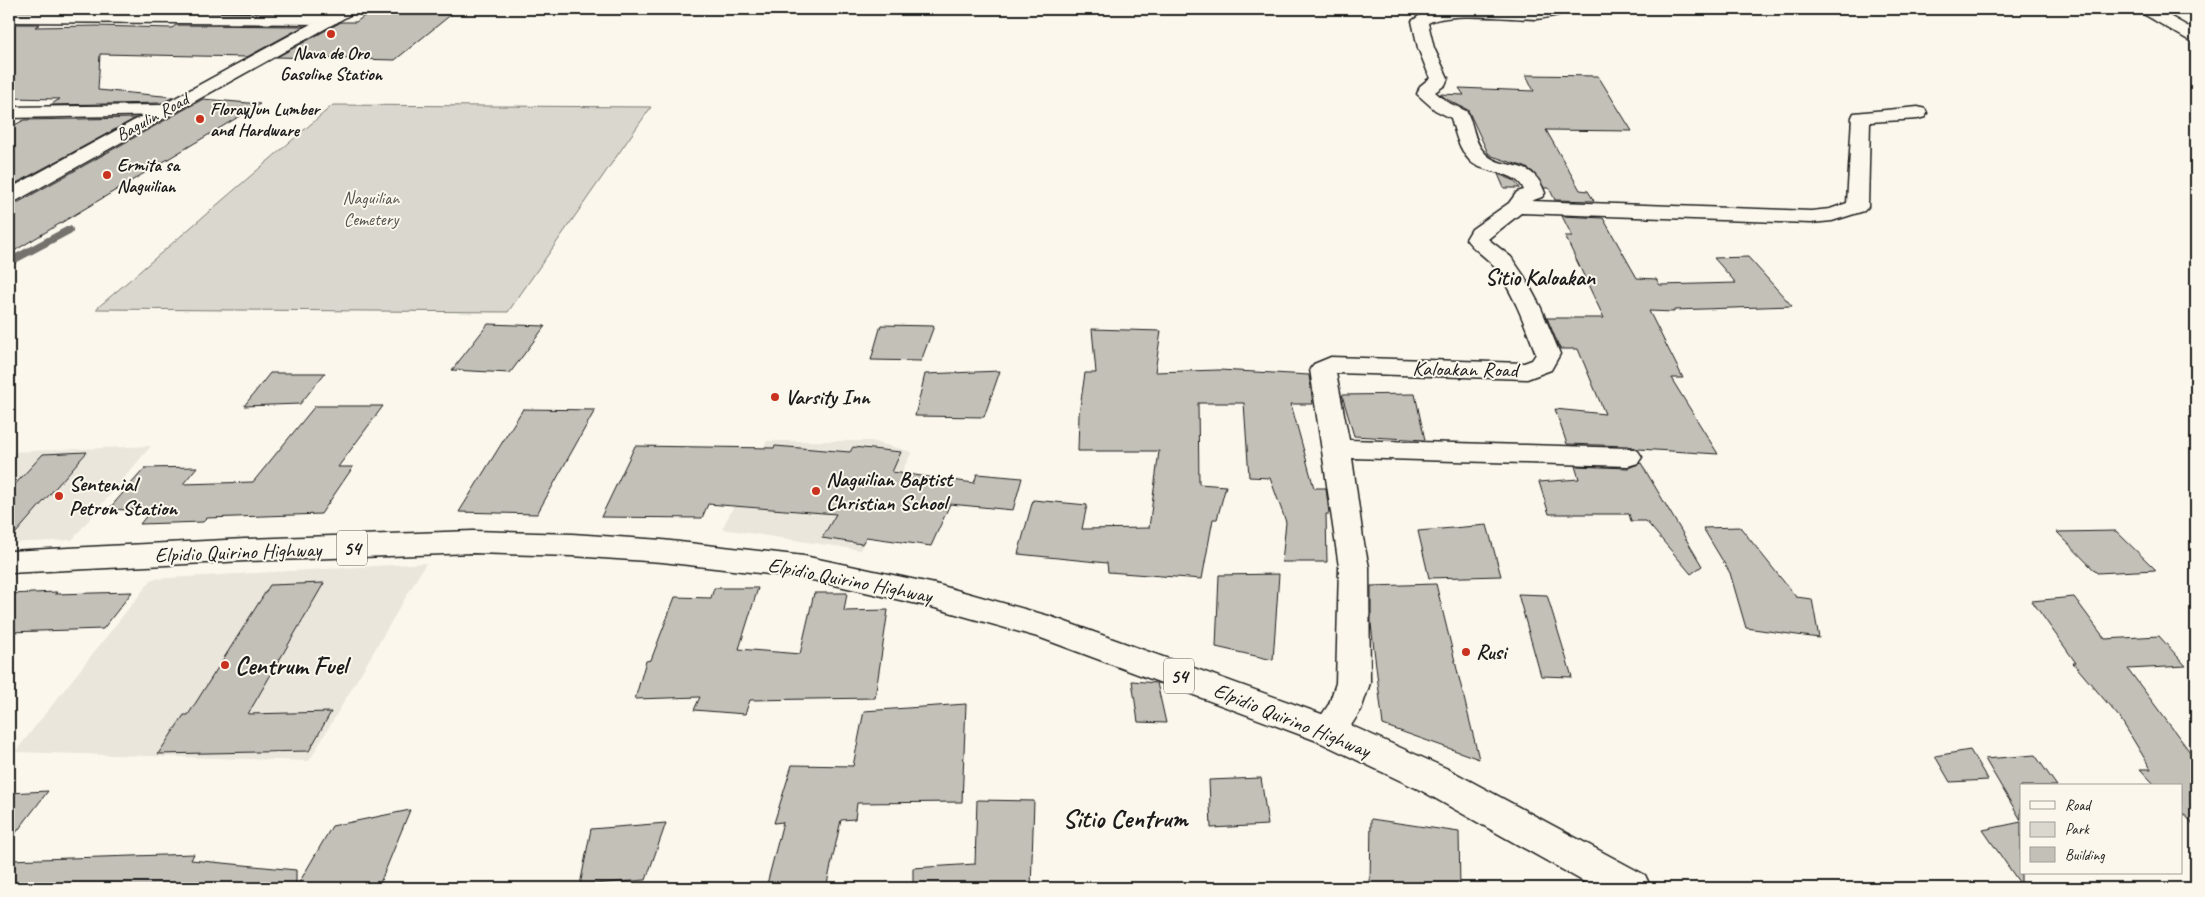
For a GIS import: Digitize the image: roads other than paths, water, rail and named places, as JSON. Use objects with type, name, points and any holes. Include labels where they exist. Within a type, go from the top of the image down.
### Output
[{"type":"main road","name":"Bagulin Road","points":[[9,197],[349,9]]},
{"type":"main road","name":"Kaloakan Road","points":[[1329,731],[1344,710],[1353,683],[1354,567],[1348,538],[1337,448],[1323,379],[1323,370],[1326,366],[1506,372],[1527,371],[1542,365],[1548,354],[1540,332],[1505,264],[1482,247],[1477,240],[1480,234],[1516,207],[1524,196],[1535,192],[1528,179],[1522,173],[1481,160],[1475,154],[1459,115],[1440,106],[1426,94],[1426,90],[1439,81],[1439,78],[1426,48],[1420,21],[1423,17],[1442,13],[1541,14],[1565,9]]},
{"type":"main road","points":[[2146,9],[2196,38]]},
{"type":"main road","points":[[9,17],[332,19]]},
{"type":"main road","points":[[9,112],[162,111]]},
{"type":"main road","points":[[1516,207],[1777,217],[1832,215],[1857,207],[1861,117],[1918,113]]},
{"type":"main road","points":[[1337,448],[1628,457]]},
{"type":"main road","name":"Elpidio Quirino Highway","points":[[9,562],[245,550],[311,550],[474,542],[572,545],[662,552],[804,568],[936,596],[1049,628],[1329,731],[1435,780],[1631,888]]},
{"type":"waterway","points":[[9,262],[69,230]]},
{"type":"place","name":"Nava de Oro Gasoline Station","points":[[331,34]]},
{"type":"place","name":"FlorayJun Lumber and Hardware","points":[[200,119]]},
{"type":"place","name":"Ermita sa Naguilian","points":[[107,175]]},
{"type":"place","name":"Varsity Inn","points":[[775,397]]},
{"type":"place","name":"Naguilian Baptist Christian School","points":[[816,491]]},
{"type":"place","name":"Sentenial Petron Station","points":[[59,496]]},
{"type":"place","name":"Rusi","points":[[1466,652]]},
{"type":"place","name":"Centrum Fuel","points":[[225,665]]},
{"type":"district","name":"Sitio Kaloakan","points":[[1540,277]]},
{"type":"district","name":"Sitio Centrum","points":[[1125,818]]},
{"type":"park label","name":"Naguilian Cemetery","points":[[371,208]]}]
